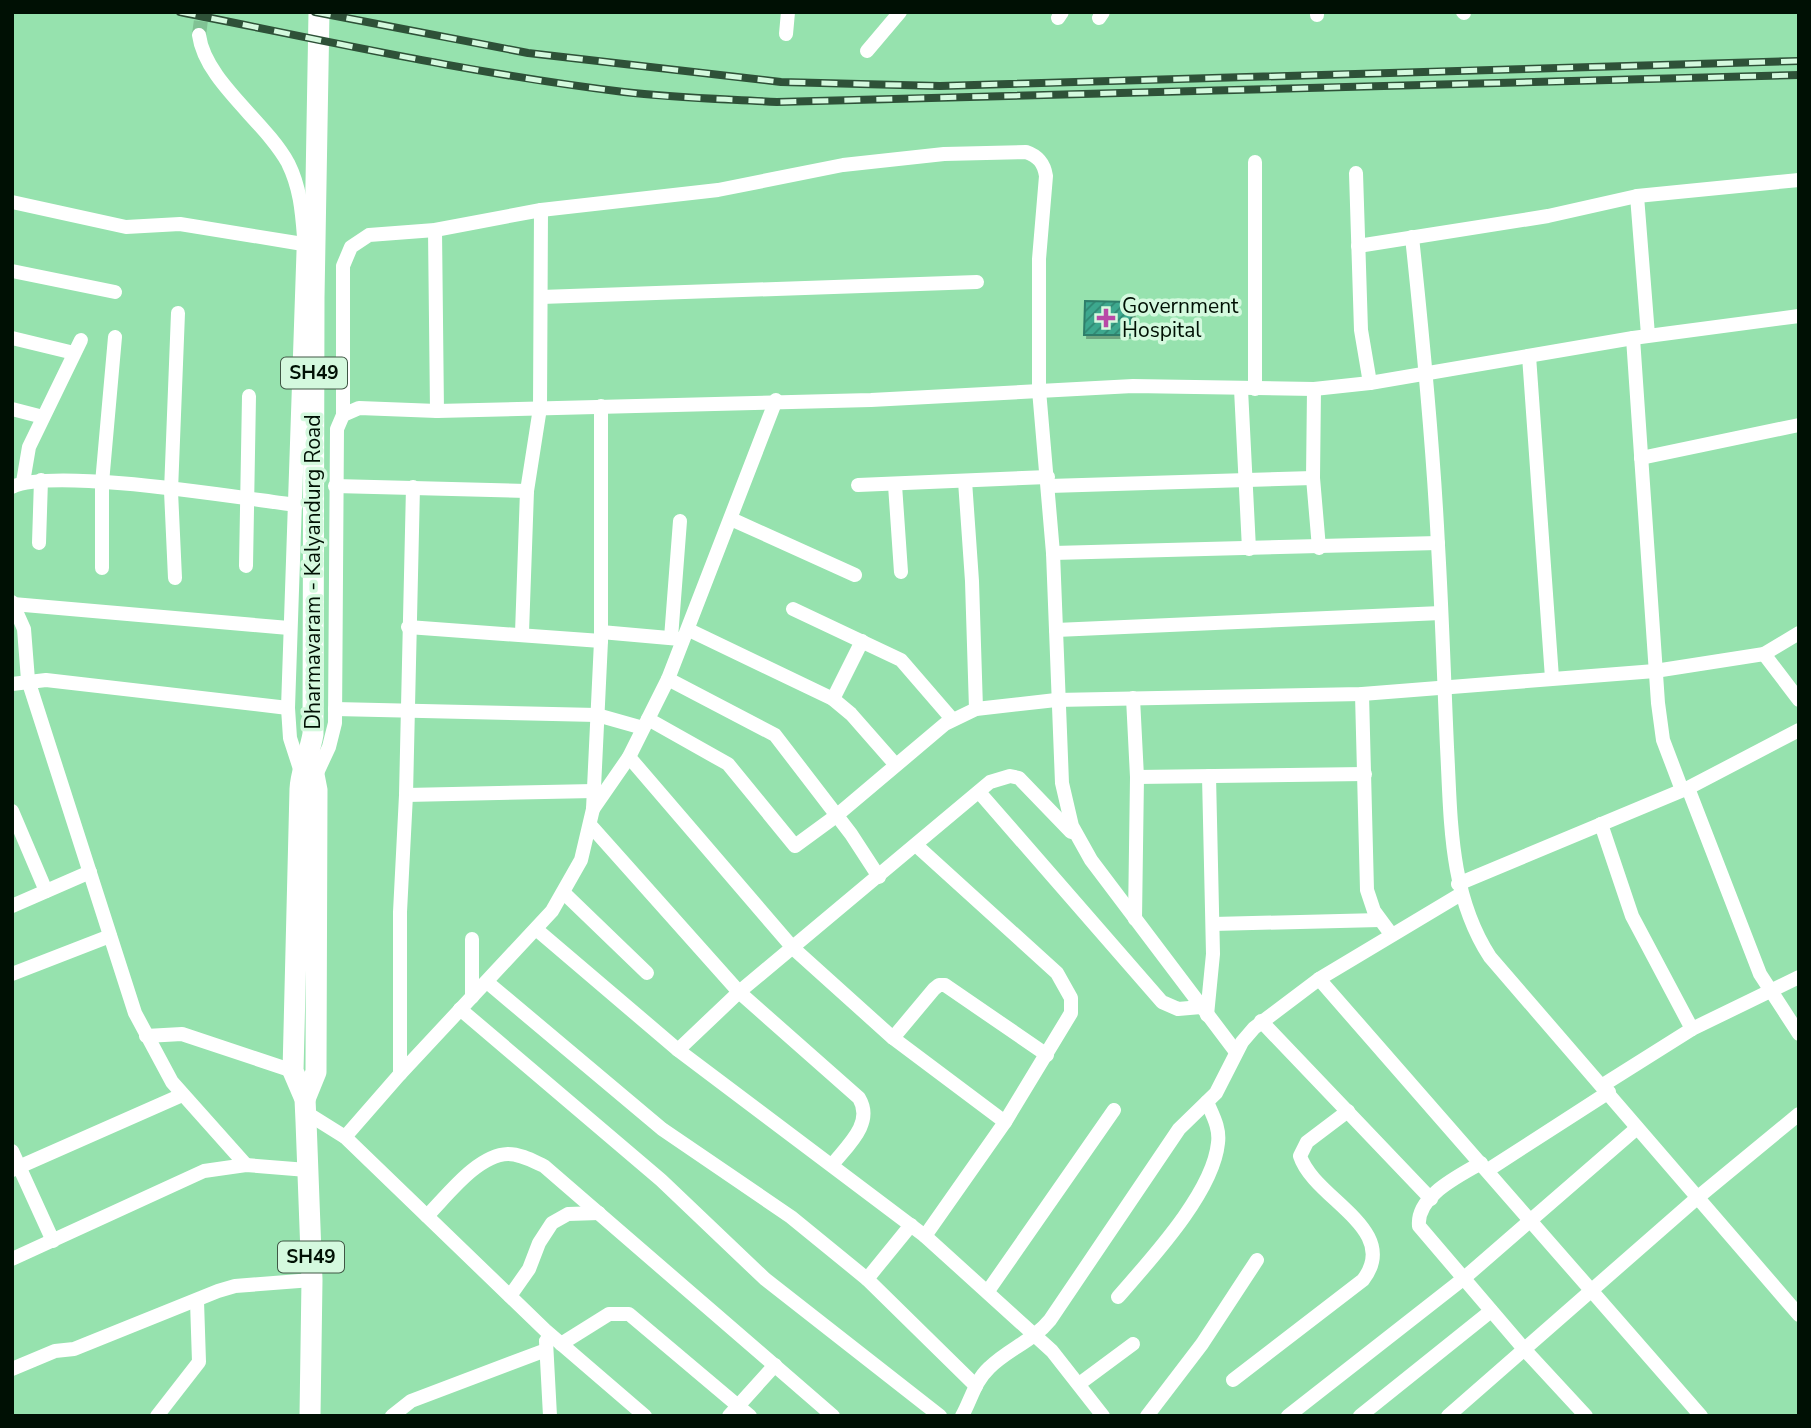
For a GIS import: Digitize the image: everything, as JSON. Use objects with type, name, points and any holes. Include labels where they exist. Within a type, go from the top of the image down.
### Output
[{"type":"main road","name":"Dharmavaram - Kalyandurg Road","points":[[305,1105],[316,1072],[310,759],[319,12]]},
{"type":"main road","name":"Dharmavaram - Kalyandurg Road","points":[[310,759],[293,1071],[305,1105],[312,1280],[310,1416]]},
{"type":"street","points":[[786,34],[788,12]]},
{"type":"street","points":[[867,51],[900,12]]},
{"type":"street","points":[[199,35],[207,59],[266,131],[289,165],[300,193],[303,244],[288,708],[290,738],[310,759],[331,740],[335,709],[335,486],[337,429],[344,415],[346,254],[360,239],[369,235],[435,230],[541,210],[718,190],[843,165],[944,154],[1026,152],[1034,155],[1045,167],[1046,176],[1039,259],[1039,390],[1049,481],[1053,553],[1056,700],[1065,802],[1080,842]]},
{"type":"street","points":[[1249,549],[1244,479],[1255,162]]},
{"type":"street","points":[[1356,173],[1361,330],[1370,383]]},
{"type":"street","points":[[1358,246],[1548,216],[1637,196],[1799,180]]},
{"type":"street","points":[[1637,196],[1641,458],[1663,740],[1769,990],[1799,1034]]},
{"type":"street","points":[[12,202],[126,227],[180,223],[303,244]]},
{"type":"street","points":[[522,633],[527,491],[540,408],[541,210]]},
{"type":"street","points":[[435,230],[437,411]]},
{"type":"street","points":[[1412,237],[1427,373],[1451,820],[1460,889],[1472,927],[1490,957],[1799,1315]]},
{"type":"street","points":[[12,271],[115,292]]},
{"type":"street","points":[[541,297],[977,282]]},
{"type":"street","points":[[175,578],[172,491],[178,313]]},
{"type":"street","points":[[344,415],[359,408],[437,411],[776,400],[871,400],[1132,386],[1314,389],[1370,383],[1640,337],[1799,316]]},
{"type":"street","points":[[102,568],[102,483],[115,337]]},
{"type":"street","points":[[12,338],[77,346],[29,447],[17,484],[41,480],[102,483],[296,505]]},
{"type":"street","points":[[1529,356],[1552,678]]},
{"type":"street","points":[[1314,389],[1313,478],[1319,548]]},
{"type":"street","points":[[246,566],[249,396]]},
{"type":"street","points":[[593,809],[629,757],[668,679],[682,636],[731,519],[776,400]]},
{"type":"street","points":[[345,1137],[536,929],[564,893],[581,860],[593,809],[601,636],[601,406]]},
{"type":"street","points":[[12,409],[43,417]]},
{"type":"street","points":[[1641,458],[1799,425]]},
{"type":"street","points":[[858,485],[965,481],[1313,478]]},
{"type":"street","points":[[39,543],[41,480]]},
{"type":"street","points":[[965,481],[972,581],[976,709]]},
{"type":"street","points":[[895,485],[901,572]]},
{"type":"street","points":[[335,486],[527,491]]},
{"type":"street","points":[[400,1074],[400,912],[406,796],[413,487]]},
{"type":"street","points":[[731,519],[855,575]]},
{"type":"street","points":[[680,521],[682,636]]},
{"type":"street","points":[[1053,553],[1438,543]]},
{"type":"street","points":[[246,1165],[182,1095],[146,1036],[130,1002],[28,680],[24,629],[13,603],[289,628]]},
{"type":"street","points":[[793,609],[901,660],[952,719]]},
{"type":"street","points":[[1056,629],[1441,612]]},
{"type":"street","points":[[408,627],[601,636],[682,636],[833,699],[851,714],[895,764]]},
{"type":"street","points":[[335,709],[597,715],[646,724],[728,764],[795,846],[836,816],[952,719],[976,709],[1056,700],[1362,694],[1656,671],[1765,654],[1799,633]]},
{"type":"street","points":[[833,699],[862,641]]},
{"type":"street","points":[[1765,654],[1799,700]]},
{"type":"street","points":[[668,679],[775,735],[879,877]]},
{"type":"street","points":[[12,684],[28,680],[288,708]]},
{"type":"street","points":[[1362,694],[1366,878],[1369,901],[1391,934]]},
{"type":"street","points":[[1133,698],[1137,777],[1135,919]]},
{"type":"street","points":[[962,1416],[976,1386],[989,1368],[1036,1335],[1064,1301],[1179,1129],[1207,1102],[1222,1082],[1236,1052],[1261,1021],[1319,979],[1460,889],[1601,824],[1685,789],[1799,730]]},
{"type":"street","points":[[629,757],[793,948],[893,1038],[1005,1122]]},
{"type":"street","points":[[1137,777],[1365,774]]},
{"type":"street","points":[[1204,1011],[1213,982],[1209,776]]},
{"type":"street","points":[[678,1050],[739,992],[979,792],[999,778],[1019,778],[1030,786],[1080,842],[1236,1052]]},
{"type":"street","points":[[406,796],[594,791]]},
{"type":"street","points":[[979,792],[1162,1002],[1178,1009],[1204,1011]]},
{"type":"street","points":[[12,811],[46,891]]},
{"type":"street","points":[[1601,824],[1632,916],[1692,1029]]},
{"type":"street","points":[[591,826],[739,992],[859,1097],[865,1117],[832,1165]]},
{"type":"street","points":[[917,846],[1066,984],[1071,1013],[1005,1122],[925,1236]]},
{"type":"street","points":[[12,906],[90,872]]},
{"type":"street","points":[[564,893],[647,972]]},
{"type":"street","points":[[1213,924],[1380,920]]},
{"type":"street","points":[[536,929],[678,1050],[925,1236],[1036,1335],[1103,1416]]},
{"type":"street","points":[[12,974],[110,936]]},
{"type":"street","points":[[472,939],[472,997]]},
{"type":"street","points":[[1586,1416],[1524,1349],[1419,1226],[1421,1208],[1431,1199],[1606,1089],[1692,1029],[1799,977]]},
{"type":"street","points":[[1319,979],[1701,1416]]},
{"type":"street","points":[[487,982],[662,1129],[791,1217],[867,1279],[976,1386]]},
{"type":"street","points":[[893,1038],[934,989],[945,985],[1047,1055]]},
{"type":"street","points":[[460,1009],[661,1180],[765,1279],[940,1416]]},
{"type":"street","points":[[1261,1021],[1431,1199]]},
{"type":"street","points":[[146,1036],[182,1034],[293,1071]]},
{"type":"street","points":[[16,1169],[182,1095]]},
{"type":"street","points":[[1118,1297],[1169,1237],[1211,1170],[1218,1130],[1207,1102]]},
{"type":"street","points":[[305,1105],[345,1137],[545,1330],[645,1416]]},
{"type":"street","points":[[988,1291],[1114,1110]]},
{"type":"street","points":[[1233,1380],[1363,1280],[1374,1261],[1374,1249],[1366,1231],[1308,1173],[1300,1156],[1307,1142],[1348,1111]]},
{"type":"street","points":[[1448,1416],[1697,1198],[1799,1114]]},
{"type":"street","points":[[1288,1416],[1463,1279],[1532,1222],[1637,1128]]},
{"type":"street","points":[[12,1151],[16,1169],[53,1241]]},
{"type":"street","points":[[427,1216],[471,1172],[488,1160],[507,1154],[524,1157],[544,1166],[833,1416]]},
{"type":"street","points":[[12,1259],[204,1171],[246,1165],[307,1170]]},
{"type":"street","points":[[510,1296],[529,1269],[539,1243],[552,1223],[568,1214],[600,1213]]},
{"type":"street","points":[[867,1279],[911,1225]]},
{"type":"street","points":[[1147,1416],[1202,1344],[1257,1260]]},
{"type":"street","points":[[12,1369],[235,1286],[312,1280]]},
{"type":"street","points":[[157,1416],[199,1362],[197,1301]]},
{"type":"street","points":[[1360,1416],[1491,1311]]},
{"type":"street","points":[[561,1344],[609,1314],[629,1314],[734,1411],[750,1416]]},
{"type":"street","points":[[545,1330],[550,1416]]},
{"type":"street","points":[[1079,1384],[1133,1344]]},
{"type":"street","points":[[392,1416],[411,1401],[546,1350]]},
{"type":"street","points":[[734,1411],[775,1366]]},
{"type":"building","points":[[1085,301],[1132,302],[1131,335],[1084,335]]},
{"type":"tunnel","points":[[199,35],[202,12]]},
{"type":"railway","points":[[180,12],[401,56],[568,85],[662,96],[777,102],[1799,75]]},
{"type":"railway","points":[[315,12],[528,53],[781,82],[940,86],[1799,61]]},
{"type":"place","name":"Government Hospital","points":[[1106,318]]}]
